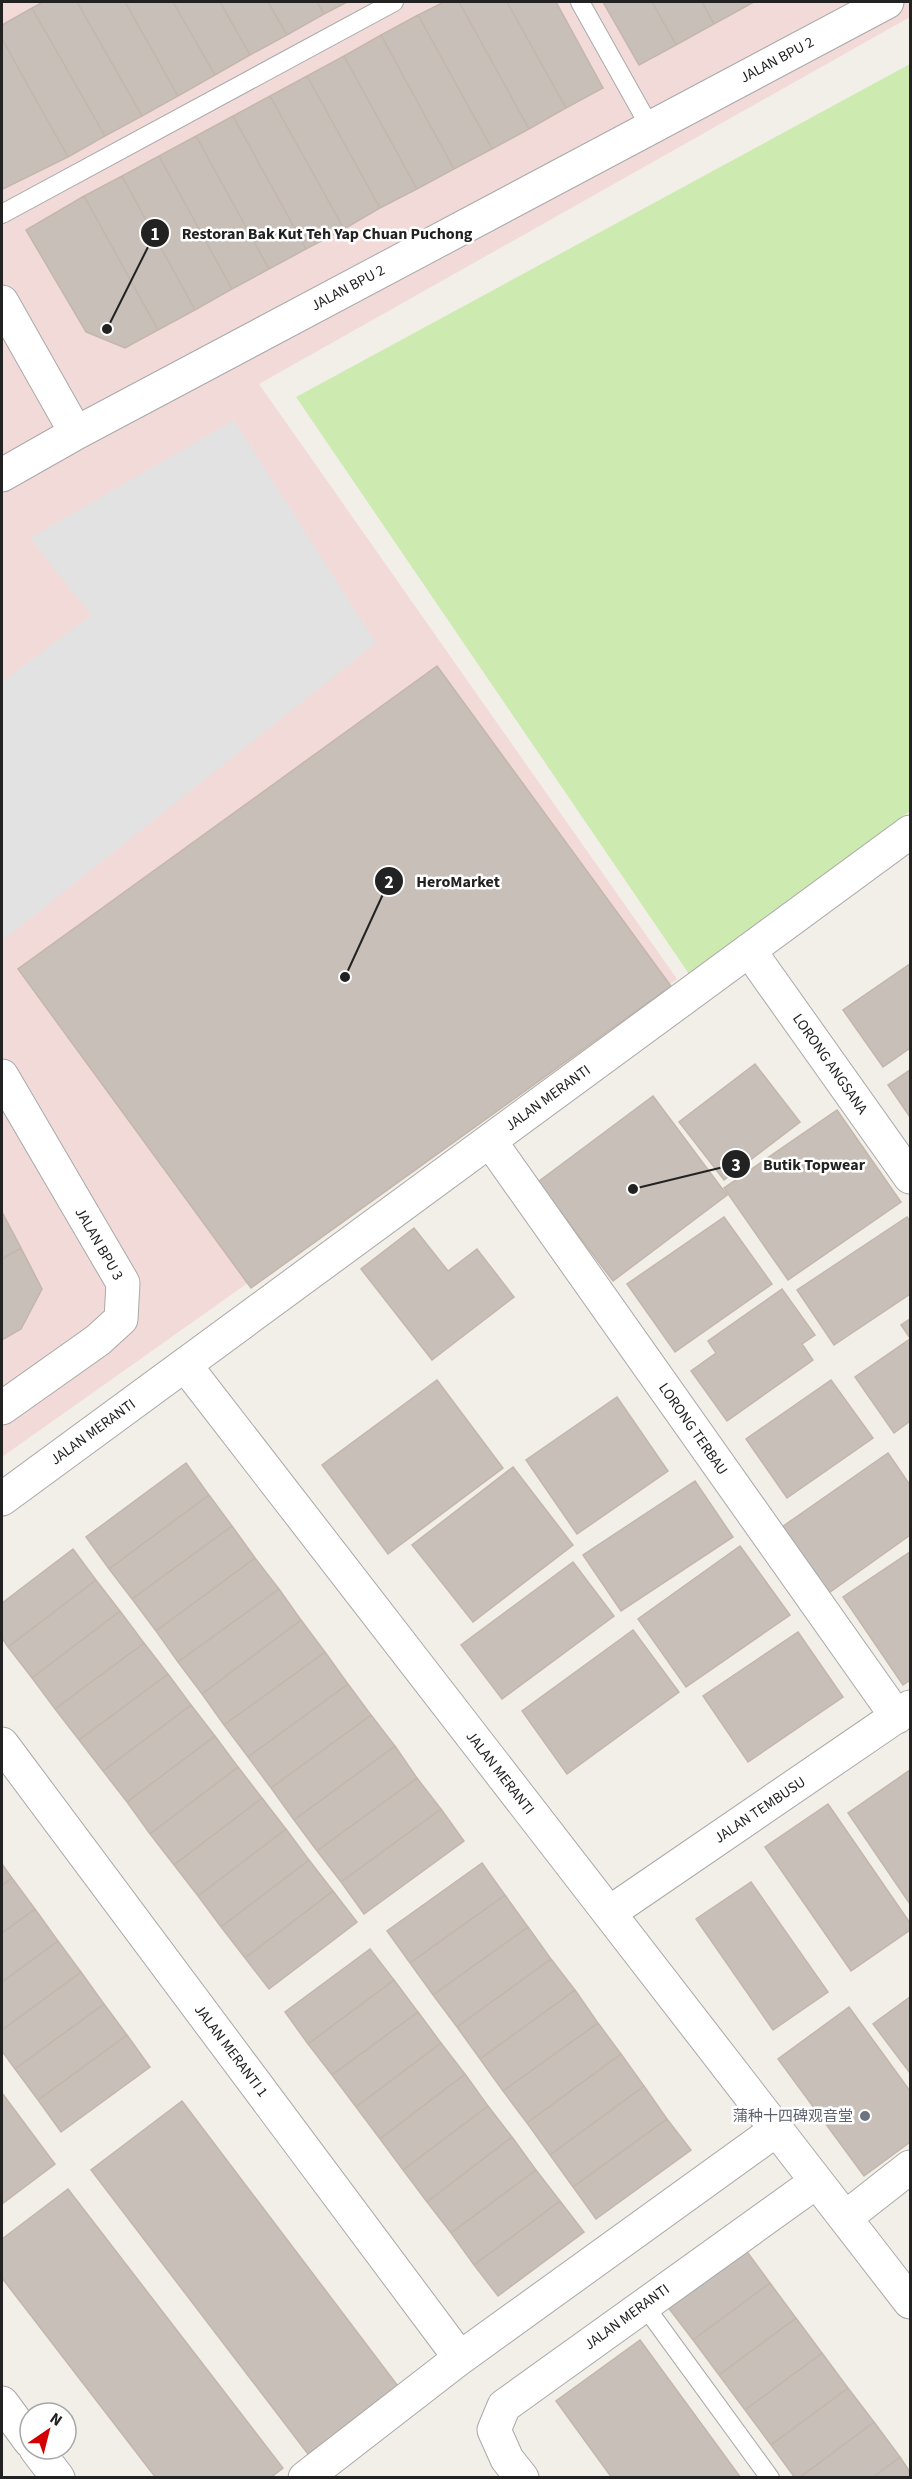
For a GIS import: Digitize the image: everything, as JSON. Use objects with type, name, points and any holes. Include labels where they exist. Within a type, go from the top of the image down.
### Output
[{"type":"street","name":"JALAN BPU 2","points":[[2,475],[76,433],[887,2]]},
{"type":"street","points":[[2,302],[76,433]]},
{"type":"street","name":"JALAN MERANTI","points":[[2,1499],[910,832]]},
{"type":"street","name":"LORONG ANGSANA","points":[[749,950],[910,1177]]},
{"type":"street","name":"JALAN BPU 3","points":[[2,1076],[123,1283],[121,1319],[98,1340],[2,1408]]},
{"type":"street","name":"LORONG TERBAU","points":[[490,1141],[904,1712]]},
{"type":"street","name":"JALAN MERANTI","points":[[184,1365],[910,2302]]},
{"type":"street","name":"JALAN TEMBUSU","points":[[609,1913],[904,1712]]},
{"type":"street","name":"JALAN MERANTI 1","points":[[2,1744],[460,2358]]},
{"type":"street","points":[[305,2478],[460,2358],[776,2130]]},
{"type":"street","points":[[844,2218],[910,2167]]},
{"type":"street","name":"JALAN MERANTI","points":[[522,2478],[507,2459],[494,2430],[504,2406],[816,2182]]},
{"type":"street","points":[[2,2403],[18,2425]]},
{"type":"street","points":[[45,2461],[58,2478]]},
{"type":"lane","points":[[2,214],[394,2]]},
{"type":"lane","points":[[580,2],[650,127]]},
{"type":"lane","points":[[644,2305],[770,2478]]},
{"type":"shaded area","points":[[2,2],[910,2],[910,17],[259,384],[677,979],[2,1457]]},
{"type":"shaded area","points":[[234,420],[376,643],[2,941],[2,682],[91,615],[30,538]]},
{"type":"green space","points":[[910,64],[910,811],[689,974],[296,397]]},
{"type":"building","points":[[43,2],[77,2],[142,116],[105,136],[32,8]]},
{"type":"building","points":[[77,2],[125,2],[178,96],[142,116]]},
{"type":"building","points":[[125,2],[173,2],[215,75],[178,96]]},
{"type":"building","points":[[173,2],[220,2],[250,55],[215,75]]},
{"type":"building","points":[[220,2],[268,2],[287,35],[250,55]]},
{"type":"building","points":[[268,2],[317,2],[324,14],[287,35]]},
{"type":"building","points":[[317,2],[347,2],[324,14]]},
{"type":"building","points":[[444,2],[459,2],[529,129],[492,149],[418,15]]},
{"type":"building","points":[[459,2],[507,2],[566,108],[529,129]]},
{"type":"building","points":[[507,2],[556,2],[603,88],[566,108]]},
{"type":"building","points":[[603,2],[652,2],[676,45],[639,65]]},
{"type":"building","points":[[652,2],[702,2],[714,24],[676,45]]},
{"type":"building","points":[[702,2],[751,2],[752,3],[714,24]]},
{"type":"building","points":[[32,8],[105,136],[68,157],[2,39],[2,25]]},
{"type":"building","points":[[418,15],[492,149],[454,169],[381,35]]},
{"type":"building","points":[[381,35],[454,169],[417,189],[344,56]]},
{"type":"building","points":[[2,39],[68,157],[3,189],[2,186]]},
{"type":"building","points":[[344,56],[417,189],[380,208],[307,76]]},
{"type":"building","points":[[307,76],[380,208],[344,229],[270,96]]},
{"type":"building","points":[[270,96],[344,229],[306,249],[233,116]]},
{"type":"building","points":[[233,116],[306,249],[269,269],[196,136]]},
{"type":"building","points":[[196,136],[269,269],[232,289],[159,156]]},
{"type":"building","points":[[159,156],[232,289],[195,310],[122,176]]},
{"type":"building","points":[[122,176],[195,310],[158,330],[84,196]]},
{"type":"building","points":[[84,196],[158,330],[125,348],[86,332],[26,230]]},
{"type":"building","points":[[437,666],[671,986],[251,1288],[18,969]]},
{"type":"building","points":[[910,964],[910,1048],[883,1067],[843,1010]]},
{"type":"building","points":[[755,1064],[800,1122],[724,1180],[679,1122]]},
{"type":"building","points":[[910,1070],[910,1117],[888,1085]]},
{"type":"building","points":[[653,1096],[727,1195],[613,1281],[538,1182]]},
{"type":"building","points":[[837,1110],[901,1202],[788,1280],[724,1188]]},
{"type":"building","points":[[2,1212],[21,1248],[2,1259]]},
{"type":"building","points":[[724,1217],[772,1284],[675,1352],[627,1284]]},
{"type":"building","points":[[907,1217],[910,1221],[910,1294],[834,1345],[797,1290]]},
{"type":"building","points":[[414,1228],[448,1271],[477,1249],[514,1297],[432,1360],[361,1269]]},
{"type":"building","points":[[21,1248],[42,1289],[21,1329],[2,1340],[2,1259]]},
{"type":"building","points":[[782,1289],[815,1335],[802,1344],[813,1360],[727,1421],[691,1371],[716,1353],[708,1341]]},
{"type":"building","points":[[910,1319],[910,1338],[901,1325]]},
{"type":"building","points":[[910,1339],[910,1421],[894,1433],[855,1377]]},
{"type":"building","points":[[437,1380],[503,1468],[388,1554],[322,1465]]},
{"type":"building","points":[[831,1380],[873,1438],[787,1498],[746,1439]]},
{"type":"building","points":[[617,1397],[668,1471],[577,1534],[526,1460]]},
{"type":"building","points":[[888,1453],[910,1485],[910,1535],[826,1595],[779,1529]]},
{"type":"building","points":[[186,1463],[209,1495],[109,1569],[86,1537]]},
{"type":"building","points":[[513,1467],[573,1545],[473,1622],[412,1545]]},
{"type":"building","points":[[695,1481],[733,1537],[621,1611],[583,1555]]},
{"type":"building","points":[[209,1495],[232,1526],[132,1599],[109,1569]]},
{"type":"building","points":[[232,1526],[255,1558],[156,1631],[132,1599]]},
{"type":"building","points":[[740,1546],[790,1615],[686,1687],[638,1619]]},
{"type":"building","points":[[73,1549],[96,1580],[8,1647],[2,1638],[2,1603]]},
{"type":"building","points":[[910,1552],[910,1680],[903,1685],[843,1597]]},
{"type":"building","points":[[255,1558],[279,1589],[178,1662],[156,1631]]},
{"type":"building","points":[[573,1562],[614,1616],[502,1699],[461,1645]]},
{"type":"building","points":[[96,1580],[120,1611],[32,1678],[8,1647]]},
{"type":"building","points":[[279,1589],[301,1620],[202,1694],[178,1662]]},
{"type":"building","points":[[120,1611],[144,1643],[55,1709],[32,1678]]},
{"type":"building","points":[[301,1620],[325,1652],[224,1725],[202,1694]]},
{"type":"building","points":[[633,1630],[679,1692],[567,1774],[522,1711]]},
{"type":"building","points":[[798,1632],[843,1697],[748,1762],[703,1696]]},
{"type":"building","points":[[144,1643],[168,1674],[79,1740],[55,1709]]},
{"type":"building","points":[[325,1652],[348,1684],[248,1757],[224,1725]]},
{"type":"building","points":[[168,1674],[191,1705],[103,1771],[79,1740]]},
{"type":"building","points":[[348,1684],[371,1715],[271,1788],[248,1757]]},
{"type":"building","points":[[191,1705],[215,1736],[127,1802],[103,1771]]},
{"type":"building","points":[[371,1715],[395,1746],[294,1820],[271,1788]]},
{"type":"building","points":[[215,1736],[238,1767],[150,1834],[127,1802]]},
{"type":"building","points":[[395,1746],[417,1778],[317,1851],[294,1820]]},
{"type":"building","points":[[238,1767],[262,1798],[174,1865],[150,1834]]},
{"type":"building","points":[[910,1770],[910,1904],[848,1813]]},
{"type":"building","points":[[417,1778],[441,1809],[341,1882],[317,1851]]},
{"type":"building","points":[[262,1798],[286,1829],[198,1896],[174,1865]]},
{"type":"building","points":[[828,1804],[910,1923],[910,1930],[851,1971],[765,1847]]},
{"type":"building","points":[[441,1809],[464,1841],[364,1914],[341,1882]]},
{"type":"building","points":[[286,1829],[309,1860],[221,1927],[198,1896]]},
{"type":"building","points":[[309,1860],[333,1891],[245,1958],[221,1927]]},
{"type":"building","points":[[482,1863],[505,1895],[410,1963],[387,1931]]},
{"type":"building","points":[[2,1864],[12,1878],[2,1885]]},
{"type":"building","points":[[12,1878],[35,1909],[2,1933],[2,1885]]},
{"type":"building","points":[[751,1882],[828,1992],[773,2030],[696,1919]]},
{"type":"building","points":[[333,1891],[357,1922],[269,1989],[245,1958]]},
{"type":"building","points":[[505,1895],[528,1927],[433,1995],[410,1963]]},
{"type":"building","points":[[35,1909],[58,1941],[2,1982],[2,1933]]},
{"type":"building","points":[[528,1927],[551,1959],[457,2027],[433,1995]]},
{"type":"building","points":[[58,1941],[81,1972],[2,2030],[2,1982]]},
{"type":"building","points":[[370,1949],[394,1980],[308,2044],[285,2012]]},
{"type":"building","points":[[551,1959],[575,1990],[480,2059],[457,2027]]},
{"type":"building","points":[[81,1972],[104,2004],[15,2069],[2,2051],[2,2030]]},
{"type":"building","points":[[394,1980],[418,2012],[332,2075],[308,2044]]},
{"type":"building","points":[[575,1990],[598,2023],[503,2091],[480,2059]]},
{"type":"building","points":[[910,1997],[910,2073],[873,2024]]},
{"type":"building","points":[[104,2004],[127,2035],[38,2100],[15,2069]]},
{"type":"building","name":"蒲种十四碑观音堂","points":[[849,2007],[910,2091],[910,2142],[864,2176],[778,2059]]},
{"type":"building","points":[[418,2012],[441,2043],[356,2107],[332,2075]]},
{"type":"building","points":[[598,2023],[621,2054],[527,2123],[503,2091]]},
{"type":"building","points":[[127,2035],[150,2067],[61,2132],[38,2100]]},
{"type":"building","points":[[441,2043],[465,2074],[380,2139],[356,2107]]},
{"type":"building","points":[[621,2054],[644,2086],[550,2155],[527,2123]]},
{"type":"building","points":[[465,2074],[488,2106],[403,2170],[380,2139]]},
{"type":"building","points":[[644,2086],[667,2119],[573,2187],[550,2155]]},
{"type":"building","points":[[2,2093],[55,2164],[2,2204]]},
{"type":"building","points":[[182,2101],[398,2386],[308,2454],[91,2170]]},
{"type":"building","points":[[488,2106],[512,2137],[427,2202],[403,2170]]},
{"type":"building","points":[[667,2119],[691,2150],[596,2219],[573,2187]]},
{"type":"building","points":[[512,2137],[536,2170],[451,2233],[427,2202]]},
{"type":"building","points":[[536,2170],[560,2201],[474,2265],[451,2233]]},
{"type":"building","points":[[68,2189],[283,2468],[270,2478],[156,2478],[2,2278],[2,2239]]},
{"type":"building","points":[[560,2201],[584,2232],[498,2296],[474,2265]]},
{"type":"building","points":[[745,2249],[770,2283],[693,2340],[667,2306]]},
{"type":"building","points":[[770,2283],[796,2318],[719,2375],[693,2340]]},
{"type":"building","points":[[796,2318],[822,2353],[745,2410],[719,2375]]},
{"type":"building","points":[[640,2340],[741,2478],[612,2478],[556,2401]]},
{"type":"building","points":[[822,2353],[848,2388],[771,2445],[745,2410]]},
{"type":"building","points":[[848,2388],[874,2422],[799,2478],[795,2478],[771,2445]]},
{"type":"building","points":[[874,2422],[900,2457],[872,2478],[799,2478]]},
{"type":"building","points":[[900,2457],[910,2472],[910,2478],[872,2478]]},
{"type":"place","name":"Restoran Bak Kut Teh Yap Chuan Puchong","points":[[107,329]]},
{"type":"place","name":"HeroMarket","points":[[345,977]]},
{"type":"place","name":"Butik Topwear","points":[[633,1189]]},
{"type":"place","name":"蒲种十四碑观音堂","points":[[865,2116]]}]
